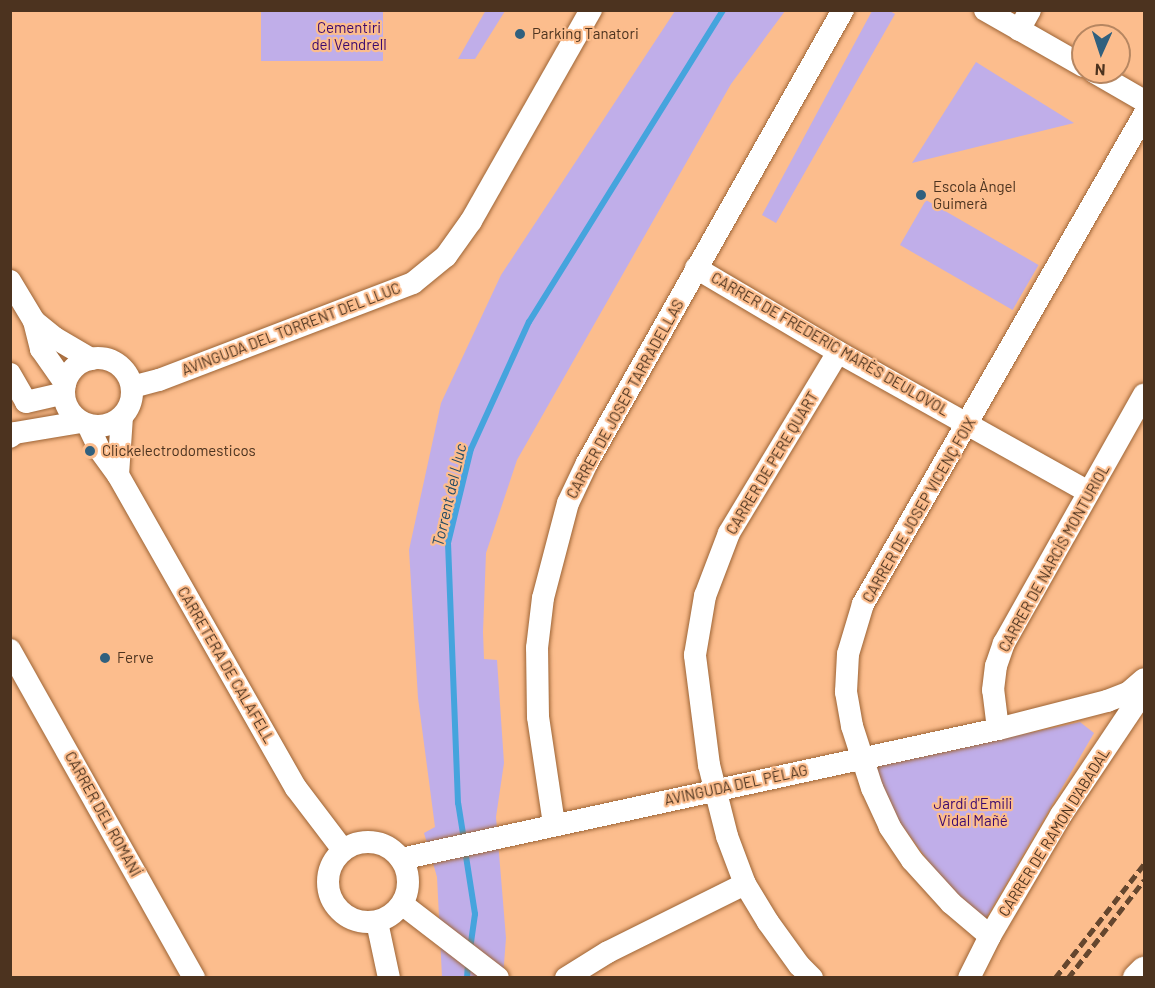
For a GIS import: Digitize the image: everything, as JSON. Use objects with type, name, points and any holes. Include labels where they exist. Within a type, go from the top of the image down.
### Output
[{"type":"street","name":"AVINGUDA DEL TORRENT DEL LLUC","points":[[132,387],[159,380],[412,283],[446,256],[471,221],[591,10]]},
{"type":"street","name":"CARRER DE JOSEP TARRADELLAS","points":[[554,824],[543,758],[536,688],[537,648],[543,598],[568,503],[587,463],[843,10]]},
{"type":"street","points":[[985,10],[1024,20],[1071,57]]},
{"type":"street","points":[[1115,84],[1144,101]]},
{"type":"street","name":"CARRER DE JOSEP VICENÇ FOIX","points":[[990,936],[951,903],[912,860],[890,827],[872,788],[852,726],[846,692],[848,654],[863,604],[1144,115]]},
{"type":"street","name":"CARRER DE FREDERIC MARÈS DEULOVOL","points":[[696,268],[838,352],[1089,492]]},
{"type":"street","points":[[10,281],[34,321],[41,349],[64,388],[67,406],[85,424]]},
{"type":"street","points":[[34,321],[55,339],[91,359],[109,360],[117,364],[129,378],[132,398],[122,417],[118,475]]},
{"type":"street","name":"CARRER DE PERE QUART","points":[[812,978],[799,965],[768,922],[745,884],[714,789],[702,728],[694,655],[705,596],[729,533],[838,352]]},
{"type":"street","points":[[13,435],[26,402],[64,388],[72,370],[91,359]]},
{"type":"street","points":[[10,374],[26,402]]},
{"type":"street","name":"CARRER DE NARCÍS MONTURIOL","points":[[998,729],[993,690],[996,666],[1004,643],[1144,395]]},
{"type":"street","points":[[13,435],[85,424],[106,426],[122,417]]},
{"type":"street","name":"CARRETERA DE CALAFELL","points":[[85,424],[99,449],[118,475],[296,788],[343,850]]},
{"type":"street","name":"CARRER DEL ROMANÍ","points":[[10,651],[195,978]]},
{"type":"street","name":"AVINGUDA DEL PÈLAG","points":[[401,859],[502,835],[998,729],[1070,711],[1128,693],[1144,679]]},
{"type":"street","name":"CARRER DE RAMON D'ABADAL","points":[[969,978],[990,936],[1061,815],[1144,691]]},
{"type":"street","points":[[1070,711],[1115,724],[1123,723]]},
{"type":"street","points":[[367,842],[380,843],[401,859],[409,876],[407,895],[396,912],[377,922],[365,923],[343,914],[329,894],[330,870],[343,850],[367,842]]},
{"type":"street","points":[[566,978],[608,952],[745,884]]},
{"type":"street","points":[[402,904],[498,978]]},
{"type":"street","points":[[377,922],[389,978]]},
{"type":"street","points":[[1137,978],[1144,971]]},
{"type":"green space","points":[[486,10],[505,11],[475,59],[458,59]]},
{"type":"green space","name":"Cementiri del Vendrell","points":[[261,11],[383,11],[383,61],[261,61]]},
{"type":"green space","points":[[675,11],[785,11],[731,84],[517,460],[486,553],[483,632],[484,659],[497,660],[504,763],[496,817],[506,938],[503,977],[442,977],[437,877],[424,833],[435,827],[418,698],[409,550],[441,403],[501,275]]},
{"type":"green space","points":[[872,11],[890,11],[895,14],[776,223],[762,215]]},
{"type":"green space","points":[[976,62],[1074,123],[912,163]]},
{"type":"green space","points":[[926,200],[1039,265],[1013,310],[900,245]]},
{"type":"green space","name":"Jardí d'Emili Vidal Mañé","points":[[1080,722],[1094,733],[985,920],[956,899],[898,820],[874,766]]},
{"type":"waterway","name":"Torrent del Lluc","points":[[464,840],[458,803],[448,543],[471,449],[529,322],[723,10]]},
{"type":"waterway","name":"Torrent del Lluc","points":[[465,850],[475,914],[470,950]]},
{"type":"waterway","name":"Torrent del Lluc","points":[[467,978],[468,963]]},
{"type":"railway","points":[[1055,978],[1144,864]]},
{"type":"railway","points":[[1068,978],[1144,880]]},
{"type":"place","name":"Parking Tanatori","points":[[520,34]]},
{"type":"place","name":"Escola Àngel Guimerà","points":[[921,195]]},
{"type":"place","name":"Clickelectrodomesticos","points":[[90,451]]},
{"type":"place","name":"Ferve","points":[[105,658]]}]
